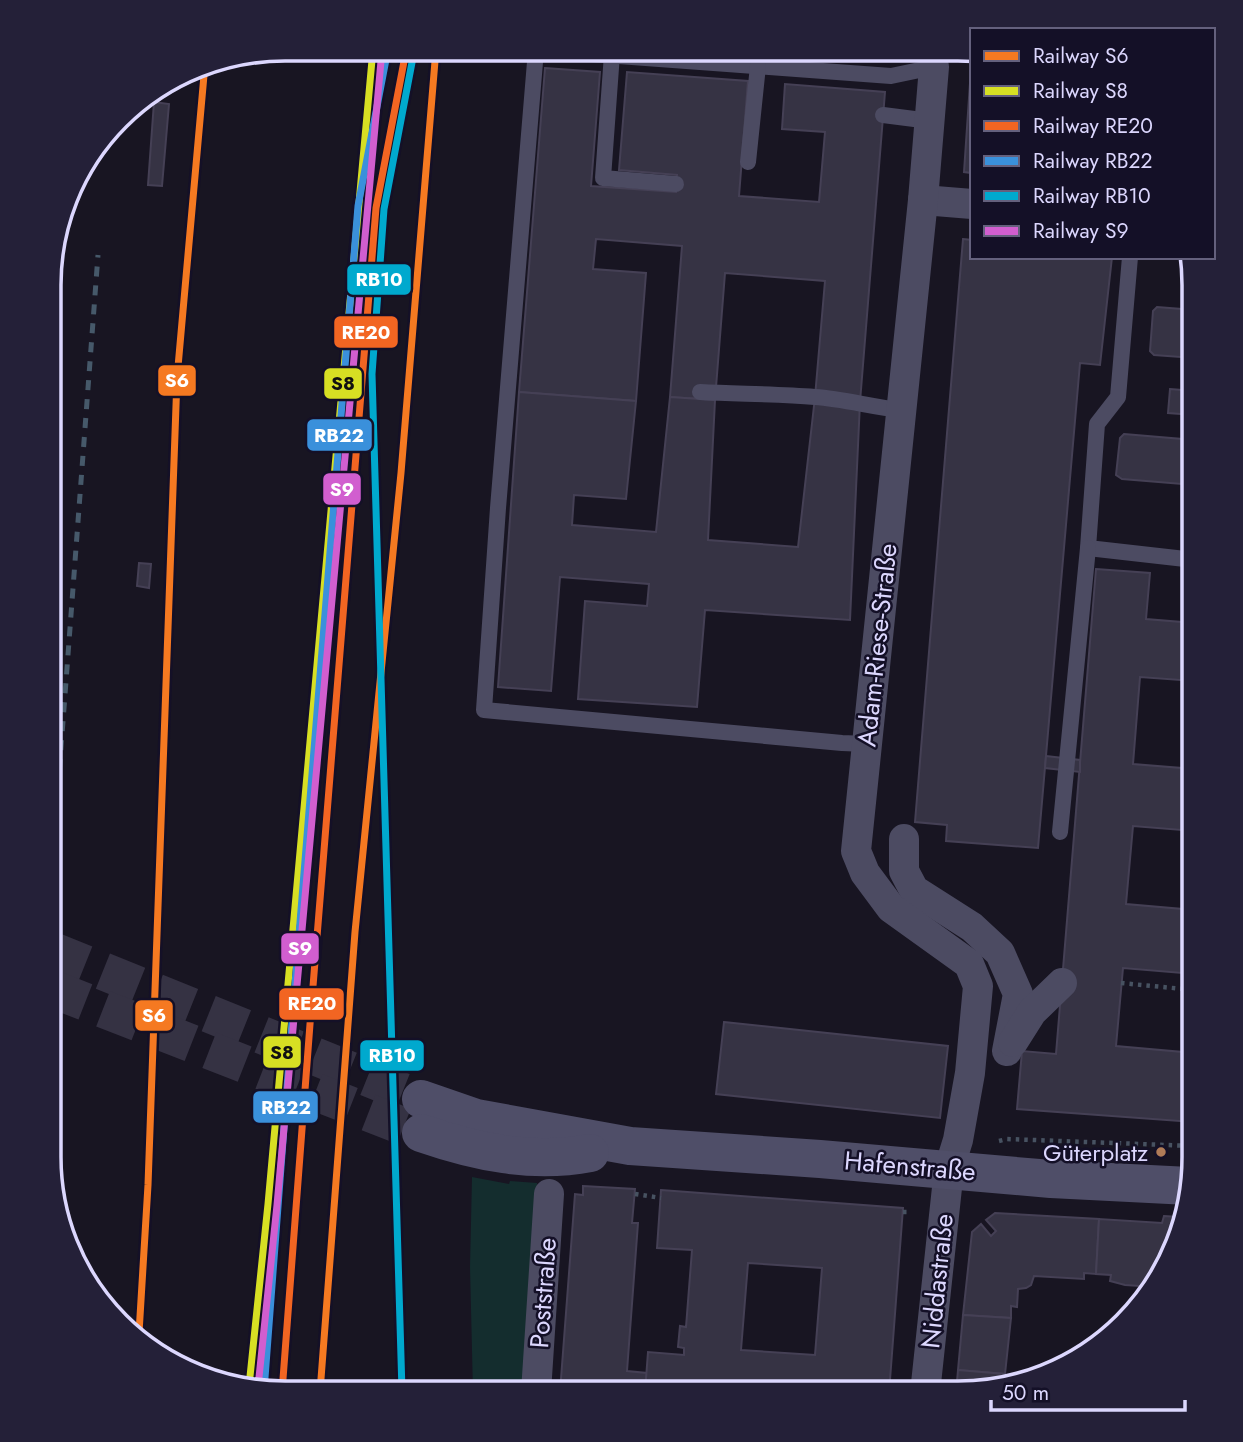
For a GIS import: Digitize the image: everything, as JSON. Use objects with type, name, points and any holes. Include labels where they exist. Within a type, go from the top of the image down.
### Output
[{"type":"street","name":"Adam-Riese-Straße","points":[[929,61],[930,121],[923,200],[856,851],[865,873],[891,908],[969,964],[978,986],[971,1073],[958,1140],[949,1169]]},
{"type":"street","points":[[923,200],[970,204]]},
{"type":"street","points":[[904,839],[904,871],[914,890],[972,927],[1000,953]]},
{"type":"street","name":"Hafenstraße","points":[[421,1116],[485,1152],[523,1157],[575,1156],[631,1146],[1179,1185]]},
{"type":"street","name":"Niddastraße","points":[[926,1380],[949,1169]]},
{"type":"street","name":"Poststraße","points":[[537,1380],[549,1195]]},
{"type":"lane","points":[[536,61],[498,508],[484,710],[867,744]]},
{"type":"lane","points":[[611,61],[603,178],[676,184]]},
{"type":"lane","points":[[697,61],[891,76],[925,61]]},
{"type":"lane","points":[[748,162],[758,66]]},
{"type":"lane","points":[[883,115],[930,121]]},
{"type":"lane","points":[[1060,832],[1088,548],[1097,424],[1118,397],[1130,259]]},
{"type":"lane","points":[[700,392],[815,397],[901,410]]},
{"type":"lane","points":[[1088,548],[1182,559]]},
{"type":"path","points":[[1121,983],[1181,989]]},
{"type":"path","points":[[999,1141],[1007,1139],[1181,1147]]},
{"type":"path","points":[[635,1194],[661,1198]]},
{"type":"path","points":[[903,1212],[911,1212]]},
{"type":"green space","points":[[472,1177],[509,1184],[510,1181],[537,1183],[535,1270],[526,1380],[473,1380],[470,1267]]},
{"type":"building","points":[[545,68],[600,72],[591,186],[676,192],[677,175],[619,170],[627,72],[748,81],[739,196],[819,202],[825,132],[782,129],[785,84],[885,92],[860,402],[815,397],[825,281],[725,273],[715,400],[670,397],[682,246],[596,239],[593,269],[646,273],[636,401],[519,392]]},
{"type":"building","points":[[970,83],[970,173],[964,172]]},
{"type":"building","points":[[157,102],[169,104],[162,186],[148,185],[154,105]]},
{"type":"building","points":[[963,239],[970,240],[970,259],[1112,259],[1100,365],[1080,363],[1038,848],[946,841],[947,825],[915,822]]},
{"type":"building","points":[[1157,307],[1182,309],[1182,357],[1154,355],[1150,351],[1153,311]]},
{"type":"building","points":[[1170,389],[1182,390],[1182,414],[1168,413]]},
{"type":"building","points":[[519,392],[636,401],[626,499],[574,495],[572,525],[656,532],[670,397],[715,400],[708,540],[798,547],[815,397],[860,402],[850,620],[705,610],[697,707],[578,699],[585,601],[647,606],[649,584],[560,577],[551,691],[498,687]]},
{"type":"building","points":[[1124,434],[1182,439],[1182,484],[1122,479],[1116,475],[1120,438]]},
{"type":"building","points":[[139,563],[151,564],[149,588],[137,586]]},
{"type":"building","points":[[1096,569],[1150,573],[1146,619],[1182,622],[1182,680],[1140,677],[1133,764],[1181,768],[1181,830],[1133,826],[1126,904],[1181,909],[1181,973],[1123,968],[1116,1046],[1181,1052],[1181,1121],[1017,1109],[1022,1051],[1056,1054]]},
{"type":"building","points":[[1046,756],[1080,760],[1080,772],[1045,768]]},
{"type":"building","points":[[724,1022],[948,1046],[940,1118],[716,1094]]},
{"type":"building","points":[[583,1186],[635,1189],[632,1223],[638,1223],[627,1371],[647,1373],[646,1380],[561,1380],[575,1194],[583,1195]]},
{"type":"building","points":[[661,1190],[903,1208],[890,1380],[646,1380],[648,1352],[684,1355],[684,1348],[678,1347],[680,1326],[686,1327],[692,1250],[657,1248]],"holes":[[[748,1263],[822,1268],[815,1355],[741,1350]]]},
{"type":"building","points":[[995,1213],[1099,1219],[1096,1274],[1084,1273],[1084,1279],[1034,1276],[1031,1285],[1018,1289],[1017,1307],[1011,1306],[1011,1318],[963,1315],[972,1232],[981,1224],[991,1236],[996,1231],[986,1220]]},
{"type":"building","points":[[1164,1216],[1173,1217],[1159,1256],[1140,1286],[1110,1281],[1111,1275],[1096,1274],[1099,1219],[1162,1223]]},
{"type":"building","points":[[963,1315],[1011,1318],[1005,1374],[958,1370]]},
{"type":"building","points":[[958,1370],[1005,1374],[987,1379],[957,1380]]},
{"type":"tunnel","points":[[61,954],[421,1099]]},
{"type":"tunnel","points":[[61,992],[421,1133]]},
{"type":"railway","points":[[367,207],[378,61]]},
{"type":"railway","points":[[61,748],[98,255]]},
{"type":"rail line","name":"S8","points":[[250,1378],[372,61]]},
{"type":"rail line","name":"S9","points":[[259,1379],[381,61]]},
{"type":"rail line","name":"RB22","points":[[265,1380],[358,206],[386,61]]},
{"type":"rail line","name":"RE20","points":[[283,1380],[376,208],[404,61]]},
{"type":"rail line","name":"RB10","points":[[402,1380],[372,374],[384,209],[412,61]]},
{"type":"rail line","name":"S6","points":[[321,1380],[355,932],[401,473],[435,61]]},
{"type":"rail line","name":"S6","points":[[139,1326],[148,1185],[177,378],[204,77]]},
{"type":"place","name":"Güterplatz","points":[[1161,1152]]}]
